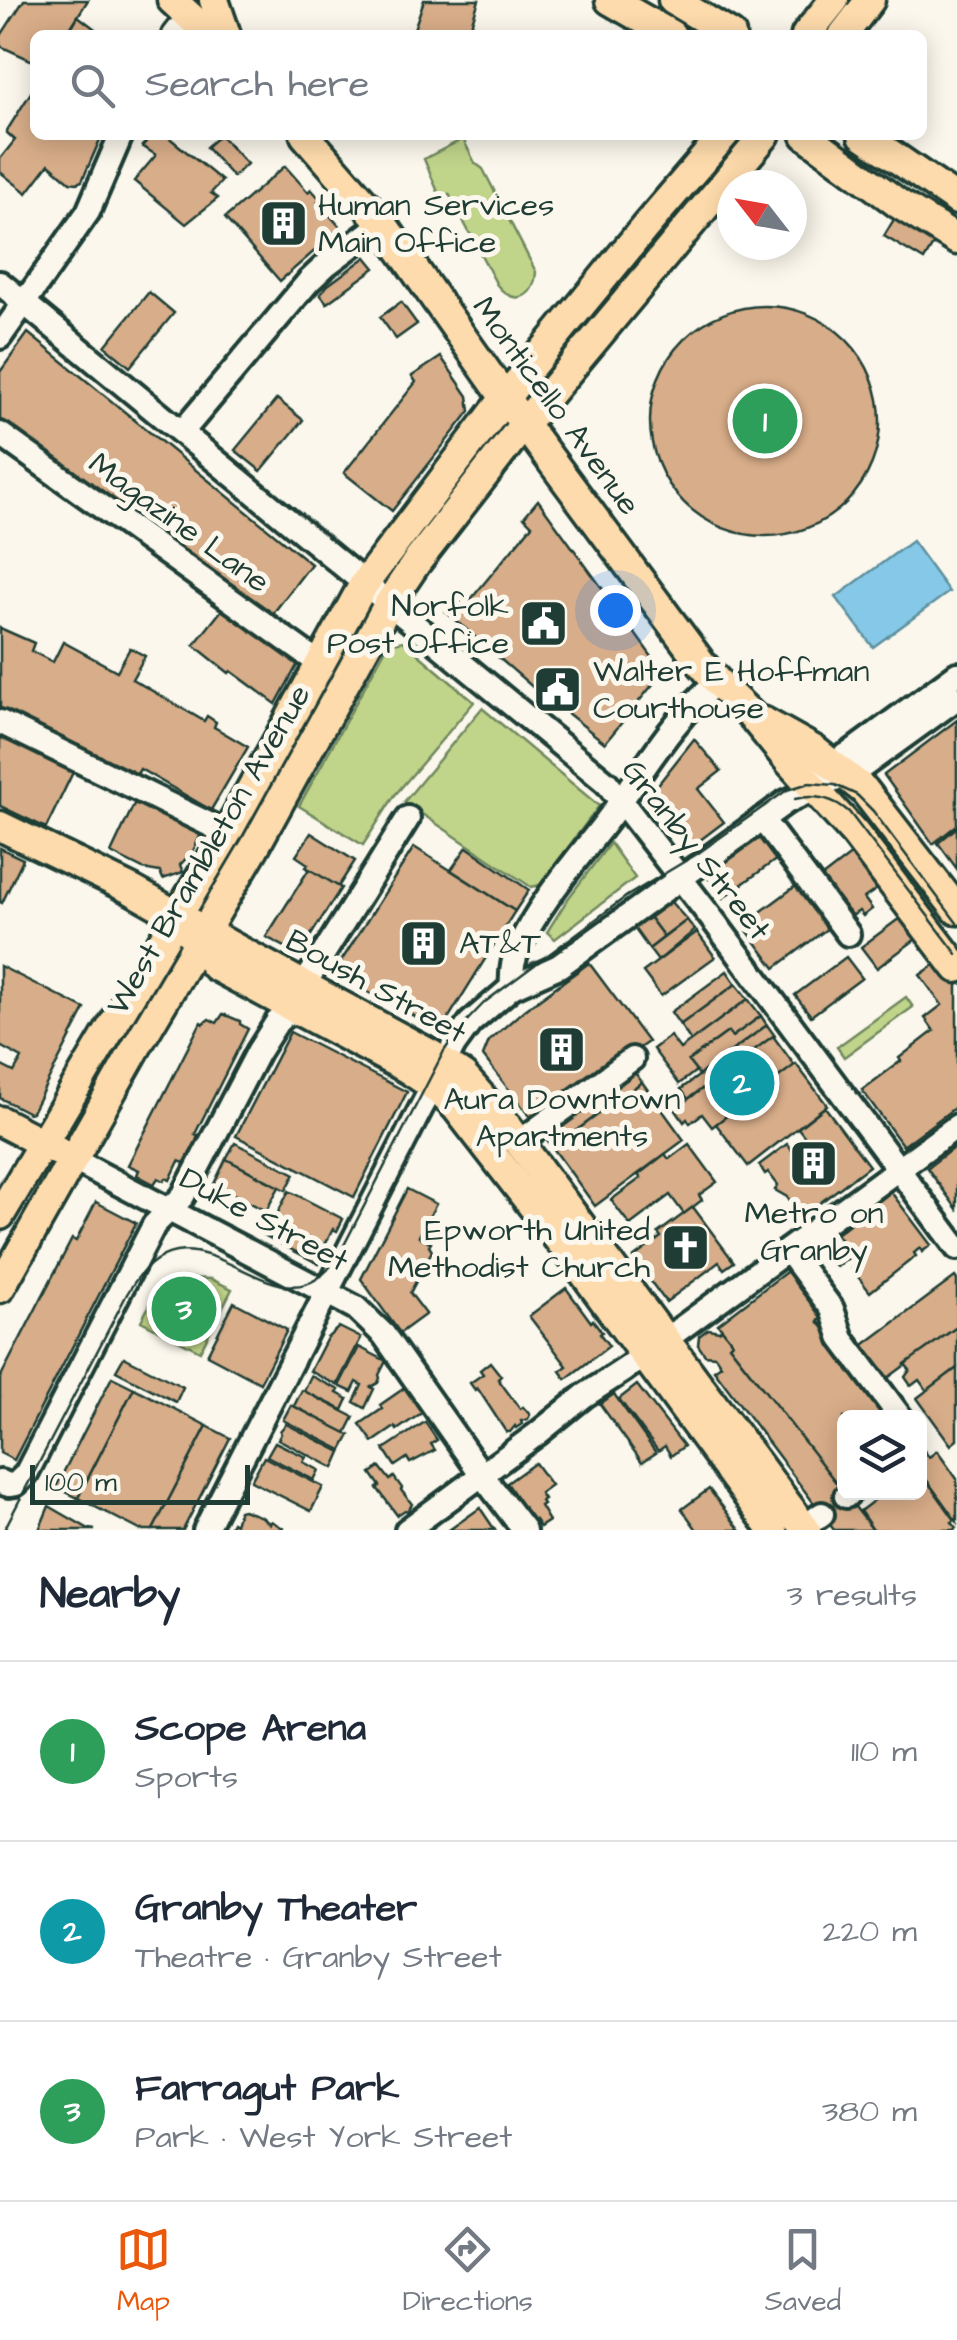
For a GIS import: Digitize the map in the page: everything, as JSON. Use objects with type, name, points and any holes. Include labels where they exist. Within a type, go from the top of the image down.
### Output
[{"type":"main road","points":[[214,0],[224,30]]},
{"type":"main road","points":[[610,0],[662,30]]},
{"type":"main road","points":[[674,0],[723,30]]},
{"type":"main road","points":[[810,30],[834,0]]},
{"type":"main road","points":[[847,30],[870,0]]},
{"type":"main road","points":[[178,17],[201,30]]},
{"type":"main road","name":"Monticello Avenue","points":[[309,140],[382,223],[700,663],[855,834],[957,968]]},
{"type":"main road","name":"West Brambleton Avenue","points":[[0,1215],[226,833],[364,584],[505,398],[720,140]]},
{"type":"main road","name":"West Brambleton Avenue","points":[[0,1288],[254,848],[388,603],[524,424],[761,140]]},
{"type":"main road","points":[[813,140],[878,189],[957,240]]},
{"type":"main road","points":[[870,140],[957,200]]},
{"type":"main road","name":"Monticello Avenue","points":[[752,716],[814,750],[871,797],[957,910]]},
{"type":"main road","name":"Boush Street","points":[[0,826],[132,890],[303,999],[439,1074],[473,1087],[519,1142],[773,1530]]},
{"type":"main road","name":"Boush Street","points":[[439,1074],[464,1115],[654,1347],[810,1524]]},
{"type":"main road","name":"Duke Street","points":[[0,1121],[72,1159]]},
{"type":"street","points":[[0,338],[85,216],[120,140]]},
{"type":"street","points":[[182,432],[309,281],[382,223]]},
{"type":"street","name":"Granby Street","points":[[0,283],[607,783],[957,1248]]},
{"type":"street","name":"Magazine Lane","points":[[0,434],[320,664]]},
{"type":"street","points":[[204,1530],[439,1074],[470,1023],[512,987],[560,966],[809,784],[839,770],[957,674]]},
{"type":"street","points":[[512,987],[514,958],[568,870],[685,714],[717,682]]},
{"type":"street","points":[[839,770],[865,765],[957,698]]},
{"type":"street","points":[[0,722],[226,833]]},
{"type":"street","points":[[6,1484],[20,1482],[26,1474],[154,1225],[183,1196],[258,1052],[282,1016],[303,999],[408,818]]},
{"type":"street","points":[[762,819],[848,934]]},
{"type":"street","points":[[519,1142],[632,1059]]},
{"type":"street","points":[[407,1530],[584,1396],[957,1126]]},
{"type":"street","name":"Duke Street","points":[[72,1159],[356,1308],[384,1335],[524,1530]]},
{"type":"street","points":[[788,1250],[832,1309],[842,1339],[895,1410]]},
{"type":"green space","points":[[464,140],[475,163],[483,169],[536,272],[527,294],[510,296],[497,285],[449,194],[441,199],[424,159]]},
{"type":"green space","points":[[403,641],[474,702],[395,795],[363,845],[299,806],[388,644]]},
{"type":"green space","points":[[482,708],[599,806],[540,885],[531,887],[404,802]]},
{"type":"green space","points":[[610,843],[635,878],[555,939],[547,932]]},
{"type":"green space","points":[[906,997],[913,1007],[844,1057],[837,1047]]},
{"type":"green space","points":[[186,1278],[211,1279],[232,1289],[200,1351],[141,1321],[158,1294]]},
{"type":"water","points":[[912,541],[949,592],[873,647],[836,597]]},
{"type":"building","points":[[24,0],[88,0],[69,30],[30,30],[30,60],[0,46],[0,37]]},
{"type":"building","points":[[424,0],[479,0],[471,25],[486,30],[414,30]]},
{"type":"building","points":[[78,16],[96,30],[70,30]]},
{"type":"building","points":[[30,94],[30,140],[100,140],[82,181],[70,182],[49,164],[27,193],[0,172],[0,159],[15,140],[6,132]]},
{"type":"building","points":[[172,140],[222,181],[211,193],[218,198],[186,224],[134,181],[156,155],[142,146],[146,142]]},
{"type":"building","points":[[214,140],[225,140],[247,164],[233,177],[206,147]]},
{"type":"building","name":"Human Services Main Office","points":[[285,166],[308,192],[311,189],[321,200],[318,202],[341,228],[280,281],[225,218]]},
{"type":"building","points":[[896,216],[936,240],[924,260],[884,236]]},
{"type":"building","points":[[366,257],[375,268],[327,303],[320,294]]},
{"type":"building","points":[[149,292],[174,313],[130,367],[105,346]]},
{"type":"building","points":[[401,302],[417,324],[396,339],[380,317]]},
{"type":"building","points":[[765,306],[809,314],[847,339],[872,377],[880,421],[872,465],[847,503],[809,528],[765,536],[721,528],[683,503],[658,465],[650,421],[658,377],[683,339],[721,314]]},
{"type":"building","points":[[28,333],[311,564],[268,620],[0,425],[0,372]]},
{"type":"building","points":[[441,357],[468,396],[470,411],[392,511],[344,473],[416,382],[412,376]]},
{"type":"building","points":[[277,399],[303,420],[261,471],[235,450]]},
{"type":"building","name":"Norfolk Post Office","points":[[538,500],[663,672],[605,743],[446,612],[458,597],[467,604],[532,525],[524,517]]},
{"type":"building","points":[[225,606],[300,660],[276,704],[194,645]]},
{"type":"building","points":[[0,628],[34,643],[31,651],[53,662],[63,642],[117,671],[130,648],[145,656],[132,679],[204,721],[207,716],[216,722],[214,727],[248,747],[211,810],[140,769],[137,774],[0,708]]},
{"type":"building","points":[[957,720],[957,825],[933,844],[884,775]]},
{"type":"building","points":[[0,732],[75,768],[46,828],[0,806]]},
{"type":"building","points":[[694,739],[721,771],[698,789],[724,822],[687,850],[648,797]]},
{"type":"building","points":[[137,798],[203,830],[193,851],[180,865],[183,872],[163,879],[160,872],[143,869],[111,853]]},
{"type":"building","points":[[957,827],[957,869],[938,843]]},
{"type":"building","points":[[311,833],[355,861],[338,887],[296,856]]},
{"type":"building","points":[[760,836],[777,859],[723,898],[709,879],[710,874]]},
{"type":"building","name":"AT&T","points":[[414,847],[515,911],[441,1030],[333,974]]},
{"type":"building","points":[[467,847],[529,890],[515,911],[451,870]]},
{"type":"building","points":[[0,848],[23,859],[2,903],[0,902]]},
{"type":"building","points":[[857,850],[883,885],[864,898],[872,909],[863,916],[859,911],[852,916],[848,911],[842,916],[817,881]]},
{"type":"building","points":[[309,869],[341,888],[299,954],[266,937]]},
{"type":"building","points":[[797,885],[828,928],[775,968],[743,925]]},
{"type":"building","points":[[670,901],[687,920],[664,937],[649,917]]},
{"type":"building","points":[[904,915],[920,936],[877,968],[861,947]]},
{"type":"building","points":[[649,917],[664,937],[649,949],[634,928]]},
{"type":"building","points":[[687,920],[695,930],[658,961],[649,949]]},
{"type":"building","points":[[697,932],[715,957],[661,996],[643,972]]},
{"type":"building","points":[[846,957],[862,978],[811,1016],[795,995]]},
{"type":"building","points":[[943,959],[957,978],[957,1106],[903,1146],[862,1090],[934,1031],[925,1018],[942,1005],[920,975]]},
{"type":"building","name":"Aura Downtown Apartments","points":[[589,963],[648,1042],[534,1122],[483,1056],[489,1041],[524,1010]]},
{"type":"building","points":[[0,966],[85,1009],[29,1113],[0,1098],[0,1065],[14,1072],[22,1058],[0,1046]]},
{"type":"building","points":[[727,971],[736,984],[680,1025],[671,1012]]},
{"type":"building","points":[[736,984],[748,999],[691,1041],[680,1025]]},
{"type":"building","points":[[748,999],[761,1016],[732,1037],[728,1032],[688,1061],[696,1071],[679,1084],[653,1049],[670,1036],[680,1049]]},
{"type":"building","points":[[223,1014],[248,1029],[195,1134],[196,1143],[189,1157],[184,1163],[179,1161],[170,1180],[158,1178],[154,1184],[128,1165],[201,1022],[209,1019],[217,1023]]},
{"type":"building","points":[[761,1016],[767,1025],[699,1075],[688,1061],[728,1032],[732,1037]]},
{"type":"building","points":[[767,1025],[775,1036],[688,1099],[681,1089]]},
{"type":"building","points":[[290,1032],[407,1092],[354,1197],[236,1136]]},
{"type":"building","points":[[773,1036],[795,1066],[712,1127],[702,1114],[690,1123],[687,1119],[684,1122],[675,1109]]},
{"type":"building","points":[[796,1064],[827,1105],[748,1166],[716,1124]]},
{"type":"building","points":[[629,1065],[642,1082],[553,1148],[541,1131]]},
{"type":"building","points":[[642,1082],[684,1140],[595,1206],[553,1148]]},
{"type":"building","name":"Metro on Granby","points":[[825,1107],[869,1166],[797,1220],[790,1210],[795,1207],[775,1190],[778,1185],[759,1165],[787,1144],[801,1162],[815,1150],[798,1128]]},
{"type":"building","points":[[235,1143],[295,1174],[286,1190],[226,1159]]},
{"type":"building","points":[[689,1144],[717,1182],[699,1195],[702,1200],[684,1214],[670,1195],[630,1225],[611,1200],[665,1154],[669,1159]]},
{"type":"building","points":[[957,1145],[957,1209],[927,1168]]},
{"type":"building","points":[[226,1159],[279,1187],[266,1211],[214,1184]]},
{"type":"building","points":[[407,1189],[436,1204],[419,1236],[431,1243],[432,1251],[410,1293],[426,1314],[400,1333],[361,1279]]},
{"type":"building","points":[[289,1191],[343,1219],[337,1231],[333,1229],[319,1264],[260,1233],[271,1213],[276,1216]]},
{"type":"building","points":[[891,1192],[931,1245],[922,1252],[920,1248],[914,1253],[916,1256],[870,1292],[851,1268],[858,1263],[852,1255],[837,1267],[824,1251],[840,1239],[836,1234]]},
{"type":"building","points":[[96,1202],[136,1223],[14,1460],[0,1453],[0,1378],[72,1239],[76,1241]]},
{"type":"building","name":"Epworth United Methodist Church","points":[[693,1207],[734,1262],[724,1269],[719,1262],[666,1302],[633,1258]]},
{"type":"building","points":[[790,1269],[806,1297],[810,1293],[826,1315],[818,1321],[887,1410],[837,1410],[837,1486],[729,1345],[732,1342],[718,1324]]},
{"type":"building","points":[[955,1277],[957,1327],[885,1380],[861,1347]]},
{"type":"building","points":[[566,1288],[609,1346],[566,1379],[560,1371],[567,1366],[529,1316]]},
{"type":"building","points":[[234,1302],[287,1330],[260,1383],[207,1355]]},
{"type":"building","points":[[339,1327],[361,1338],[337,1385],[310,1371],[327,1338]]},
{"type":"building","points":[[957,1327],[957,1368],[927,1391],[919,1380],[911,1386],[905,1377],[910,1370],[905,1364]]},
{"type":"building","points":[[708,1329],[722,1329],[732,1342],[729,1345],[837,1484],[837,1500],[850,1500],[873,1530],[834,1530],[714,1370],[721,1365],[715,1356],[705,1355],[698,1345],[699,1336]]},
{"type":"building","points":[[359,1347],[386,1361],[378,1383],[371,1387],[374,1389],[365,1408],[354,1402],[362,1385],[357,1382],[352,1392],[339,1386]]},
{"type":"building","points":[[124,1357],[183,1387],[176,1402],[116,1371]]},
{"type":"building","points":[[490,1362],[520,1409],[523,1407],[530,1415],[510,1432],[506,1432],[470,1383],[483,1374],[480,1370]]},
{"type":"building","points":[[957,1368],[957,1440],[951,1445],[927,1410],[917,1398]]},
{"type":"building","points":[[311,1376],[348,1399],[343,1410],[304,1391]]},
{"type":"building","points":[[112,1377],[134,1388],[78,1498],[56,1487]]},
{"type":"building","points":[[637,1385],[684,1446],[671,1456],[665,1446],[658,1451],[619,1399]]},
{"type":"building","points":[[406,1387],[423,1412],[373,1442],[360,1424]]},
{"type":"building","points":[[134,1388],[207,1426],[153,1530],[140,1530],[78,1498]]},
{"type":"building","points":[[302,1390],[354,1417],[346,1433],[294,1406]]},
{"type":"building","points":[[614,1394],[656,1453],[642,1462],[600,1404]]},
{"type":"building","points":[[291,1405],[350,1435],[342,1450],[283,1420]]},
{"type":"building","points":[[425,1422],[437,1440],[431,1444],[435,1450],[395,1466],[384,1449]]},
{"type":"building","points":[[286,1424],[341,1452],[334,1468],[278,1439]]},
{"type":"building","points":[[207,1426],[230,1438],[183,1530],[153,1530]]},
{"type":"building","points":[[275,1442],[306,1457],[303,1462],[319,1470],[314,1480],[267,1456]]},
{"type":"building","points":[[937,1451],[957,1479],[957,1522],[927,1481],[927,1454],[929,1457]]},
{"type":"building","points":[[264,1457],[323,1487],[311,1511],[251,1481]]},
{"type":"building","points":[[535,1463],[551,1485],[540,1493],[544,1499],[540,1506],[549,1521],[540,1527],[507,1483]]},
{"type":"building","points":[[380,1467],[402,1488],[412,1504],[408,1511],[397,1515],[377,1488],[380,1486],[371,1473]]},
{"type":"building","points":[[927,1481],[955,1520],[952,1522],[956,1528],[873,1530],[860,1511],[874,1500],[927,1500]]},
{"type":"building","points":[[709,1489],[740,1530],[697,1530],[682,1509]]},
{"type":"building","points":[[49,1506],[89,1529],[95,1530],[39,1530]]},
{"type":"building","points":[[480,1508],[495,1530],[449,1530]]},
{"type":"building","points":[[243,1510],[270,1524],[271,1521],[283,1528],[228,1530]]},
{"type":"tram line","points":[[4,1530],[127,1294],[154,1262],[181,1251],[209,1255],[265,1280],[292,1286],[317,1279],[341,1251],[444,1051],[485,1002],[627,896],[697,854],[787,790],[809,783],[835,785],[857,795],[957,923]]},
{"type":"tram line","points":[[795,799],[824,798],[849,812],[957,954]]},
{"type":"place","name":"Human Services Main Office","points":[[283,223]]},
{"type":"place","name":"Scope Arena","points":[[765,421]]},
{"type":"place","name":"Norfolk Post Office","points":[[544,624]]},
{"type":"place","name":"Walter E Hoffman Courthouse","points":[[558,689]]},
{"type":"place","name":"AT&T","points":[[424,943]]},
{"type":"place","name":"Aura Downtown Apartments","points":[[562,1049]]},
{"type":"place","name":"Granby Theater","points":[[742,1083]]},
{"type":"place","name":"Metro on Granby","points":[[814,1163]]},
{"type":"place","name":"Epworth United Methodist Church","points":[[685,1248]]},
{"type":"place","name":"Farragut Park","points":[[184,1309]]}]
